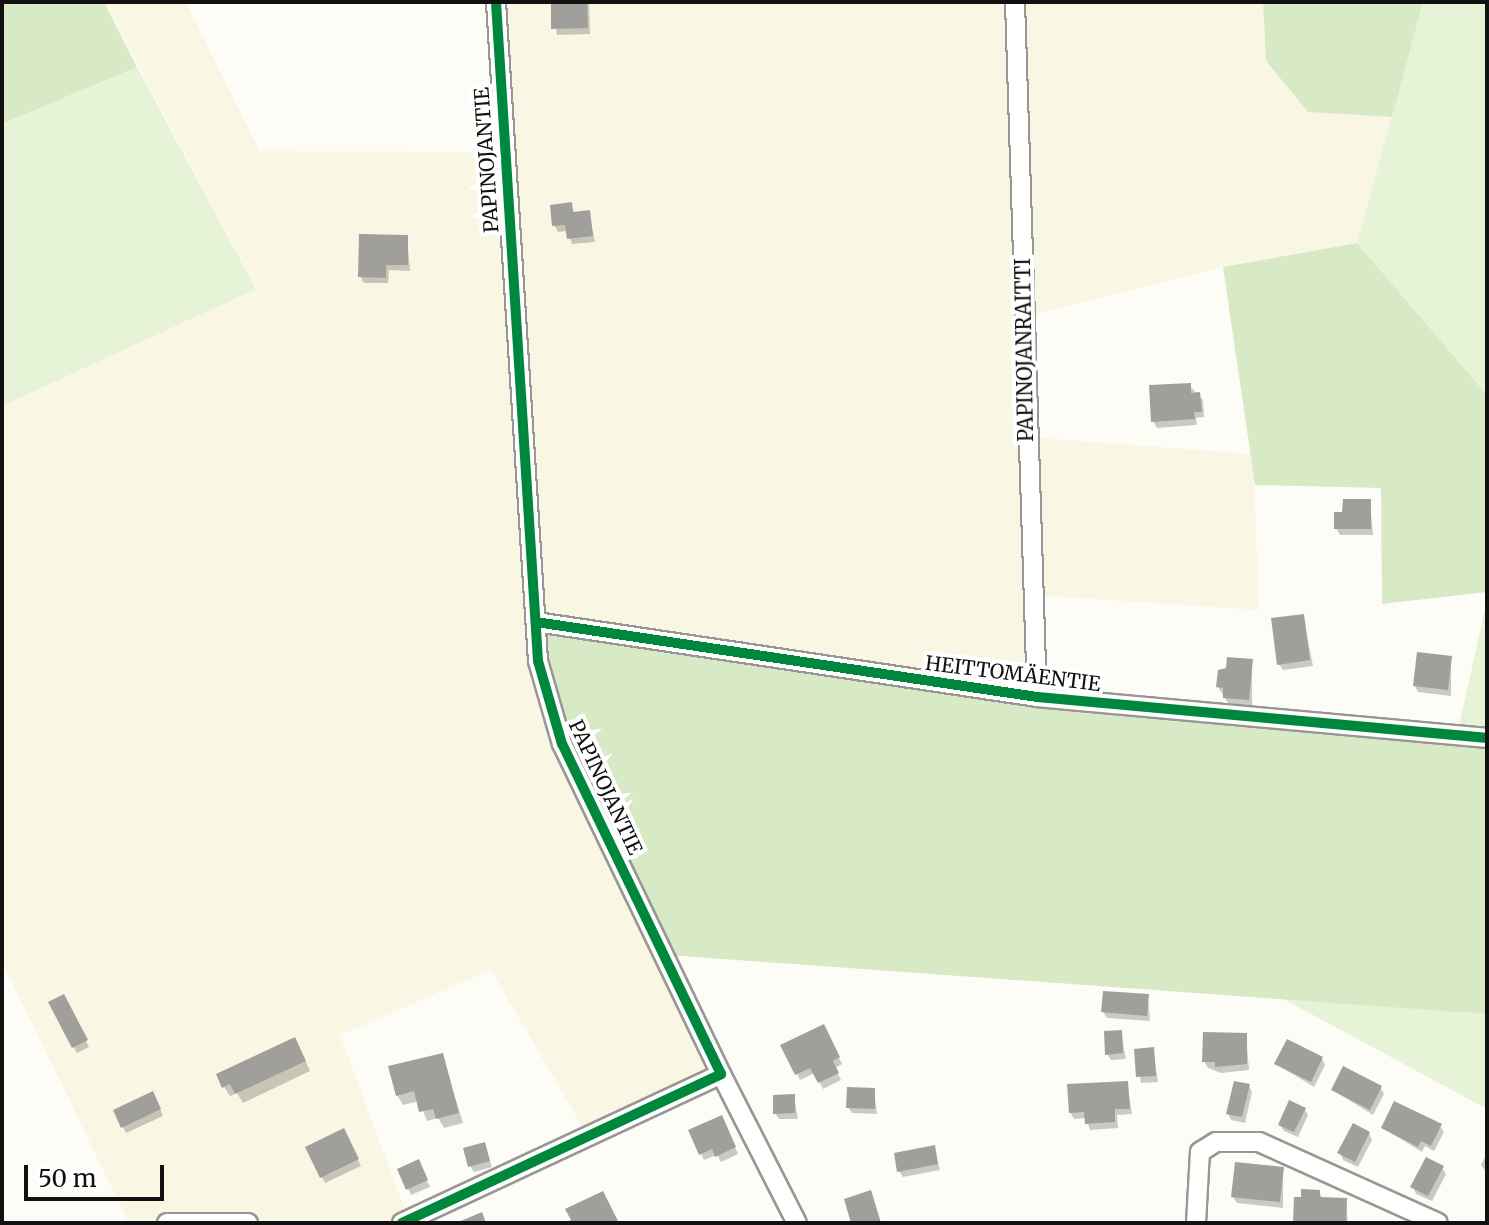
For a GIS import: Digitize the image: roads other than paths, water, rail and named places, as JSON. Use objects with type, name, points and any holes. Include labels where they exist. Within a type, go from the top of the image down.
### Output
[{"type":"street","name":"PAPINOJANTIE","points":[[496,2],[538,661],[562,744],[721,1074],[797,1223]]},
{"type":"street","name":"PAPINOJANRAITTI","points":[[1015,2],[1037,697]]},
{"type":"street","name":"HEITTOMÄENTIE","points":[[536,622],[1037,697],[1487,738]]},
{"type":"street","points":[[402,1223],[721,1074]]},
{"type":"street","points":[[1196,1223],[1200,1152],[1216,1142],[1259,1142],[1438,1223]]},
{"type":"street","points":[[167,1223],[248,1223]]}]
